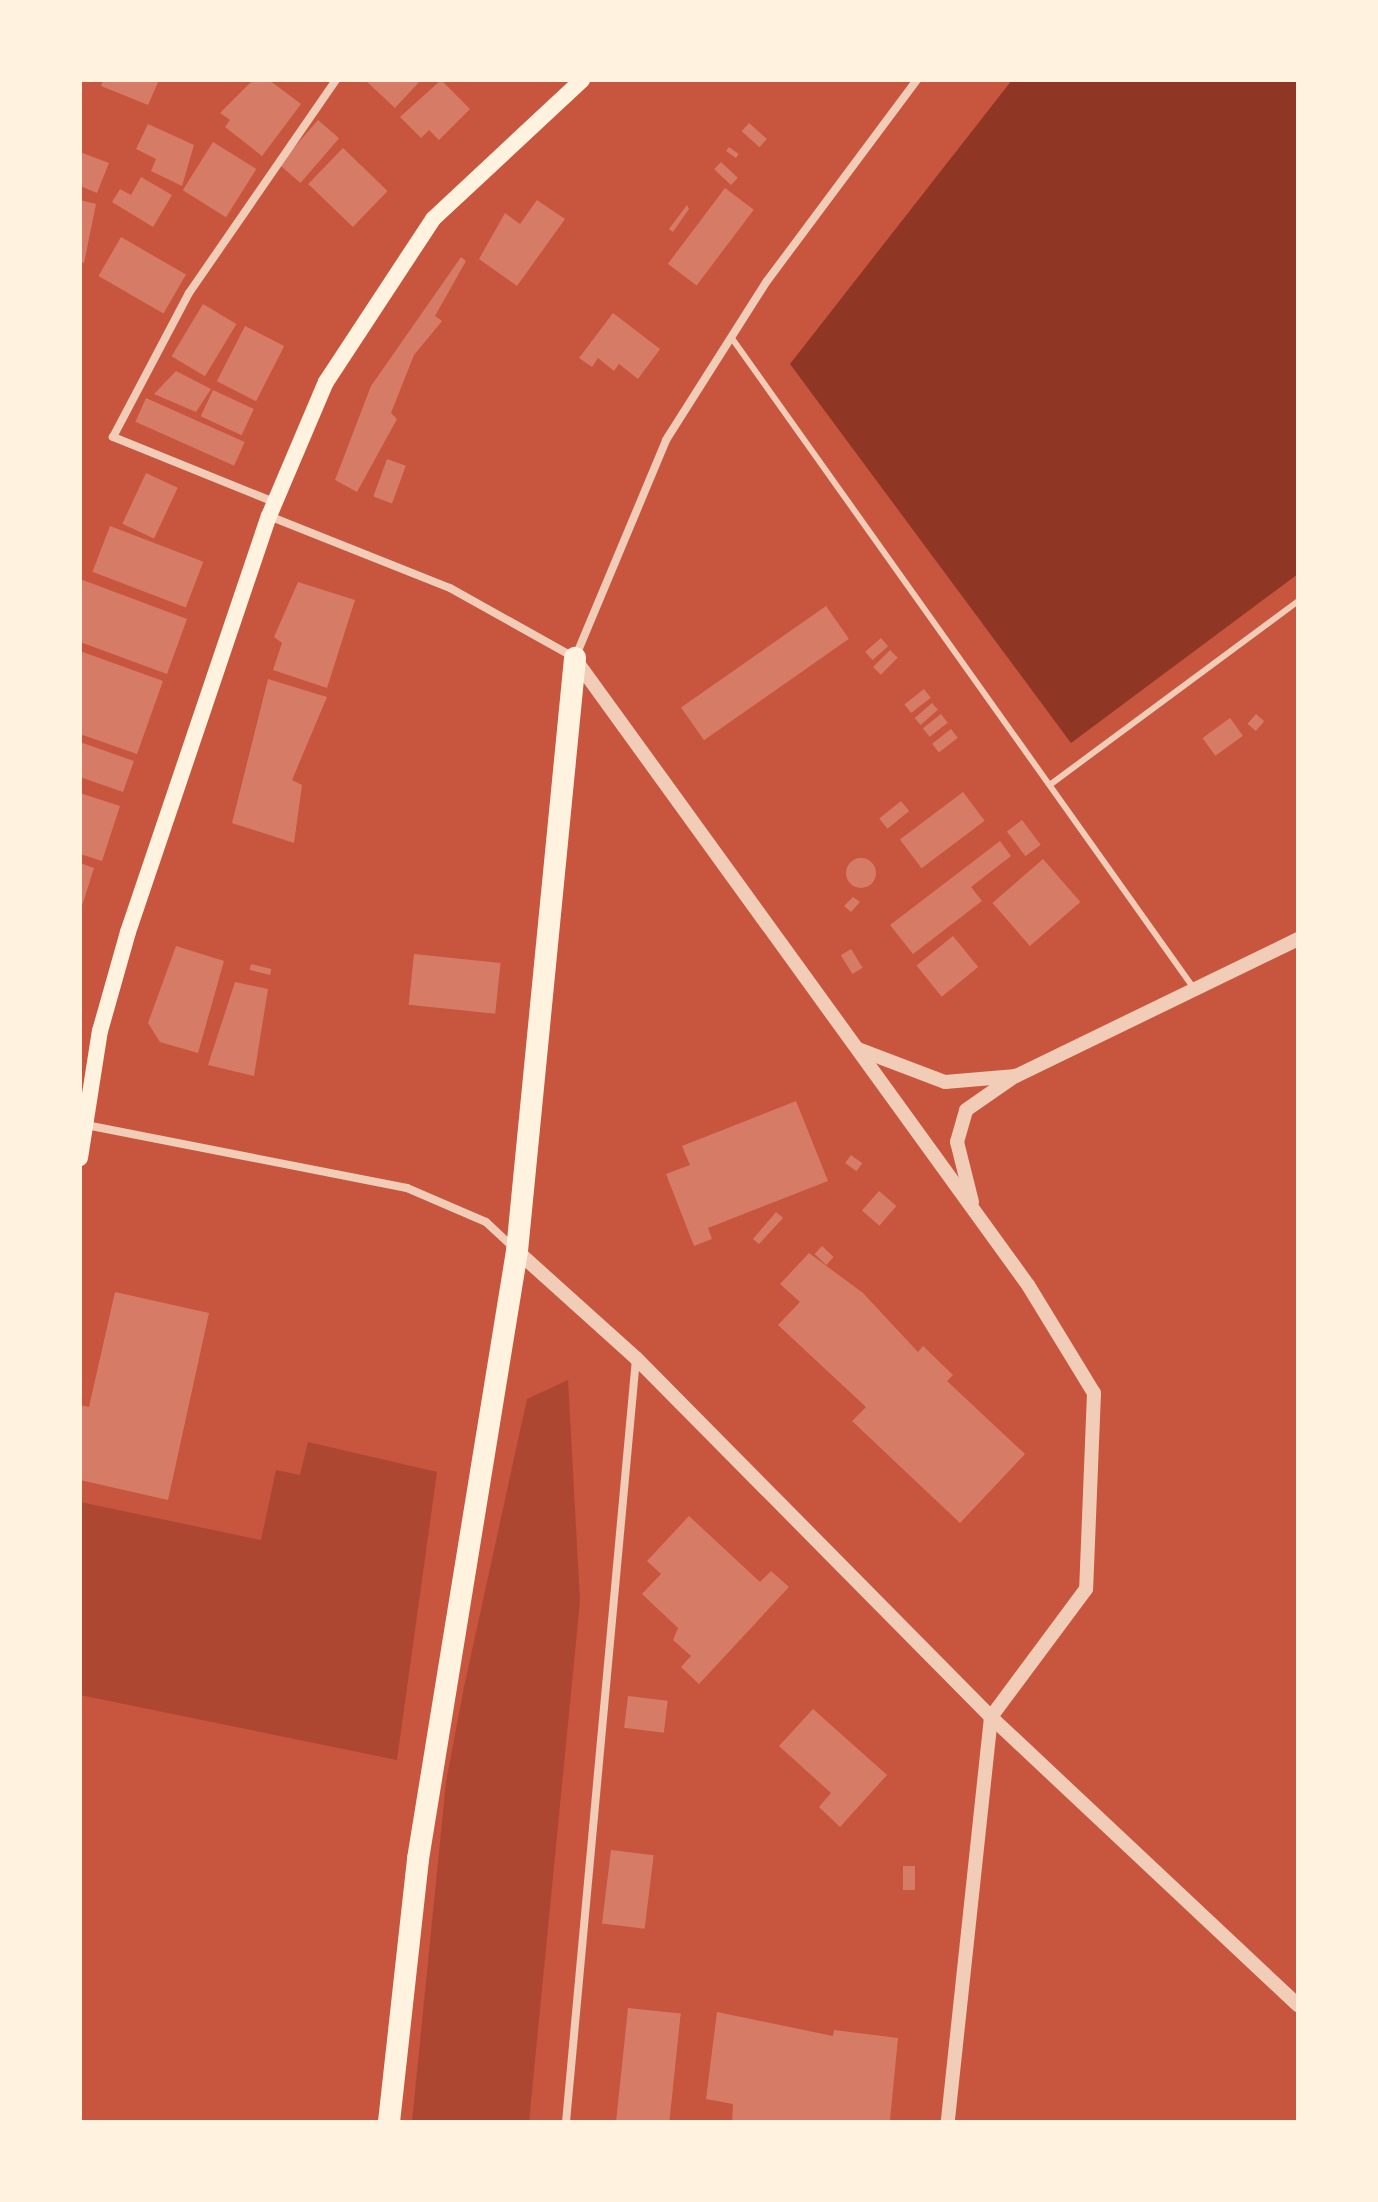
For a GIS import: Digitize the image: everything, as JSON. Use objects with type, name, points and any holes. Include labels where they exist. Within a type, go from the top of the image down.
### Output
[{"type":"highway","points":[[389,2122],[418,1859],[517,1251],[575,658]]},
{"type":"main road","points":[[80,1158],[100,1031],[128,932],[272,509],[331,372],[399,262],[474,174],[582,80]]},
{"type":"street","points":[[336,80],[189,293],[113,437],[450,588],[575,658],[975,1211],[1094,1393],[1086,1589],[991,1717],[948,2122]]},
{"type":"street","points":[[575,658],[666,440],[731,337],[917,80]]},
{"type":"street","points":[[975,1211],[957,1142],[966,1110],[1016,1076],[1298,939]]},
{"type":"street","points":[[858,1049],[945,1082],[1016,1076]]},
{"type":"street","points":[[86,1125],[407,1188],[486,1222],[636,1358],[991,1717],[1298,2005]]},
{"type":"street","points":[[566,2122],[636,1358]]},
{"type":"lane","points":[[731,337],[1195,990]]},
{"type":"lane","points":[[1051,784],[1298,601]]},
{"type":"shaded area","points":[[1012,80],[1298,80],[1298,574],[1071,743],[790,364]]},
{"type":"shaded area","points":[[568,1380],[580,1601],[529,2122],[412,2122],[446,1782],[464,1687],[527,1399]]},
{"type":"shaded area","points":[[308,1442],[437,1472],[397,1760],[80,1695],[80,1502],[261,1540],[276,1470],[300,1475]]},
{"type":"building","points":[[103,80],[159,80],[148,105],[101,86]]},
{"type":"building","points":[[253,80],[269,80],[301,104],[262,156],[225,127],[230,120],[220,113]]},
{"type":"building","points":[[365,80],[421,80],[395,108]]},
{"type":"building","points":[[441,80],[470,109],[439,140],[429,130],[421,138],[400,117]]},
{"type":"building","points":[[318,120],[339,138],[300,183],[279,165]]},
{"type":"building","points":[[749,123],[767,139],[759,147],[742,131]]},
{"type":"building","points":[[148,124],[194,145],[182,186],[151,171],[156,159],[136,149]]},
{"type":"building","points":[[213,142],[256,169],[226,217],[183,190]]},
{"type":"building","points":[[729,147],[739,154],[736,158],[726,151]]},
{"type":"building","points":[[343,148],[388,191],[353,227],[308,184]]},
{"type":"building","points":[[80,152],[109,163],[97,193],[80,186]]},
{"type":"building","points":[[721,162],[738,178],[731,185],[714,169]]},
{"type":"building","points":[[141,177],[172,195],[153,227],[112,202],[120,189],[131,195]]},
{"type":"building","points":[[725,188],[754,210],[697,286],[668,264]]},
{"type":"building","points":[[80,200],[96,204],[84,263],[80,262]]},
{"type":"building","points":[[537,200],[565,219],[517,286],[479,259],[505,213],[520,224]]},
{"type":"building","points":[[687,205],[689,209],[673,232],[669,229]]},
{"type":"building","points":[[121,237],[186,274],[163,313],[98,276]]},
{"type":"building","points":[[461,257],[466,261],[435,316],[442,321],[414,355],[391,413],[397,419],[357,492],[335,480],[371,386]]},
{"type":"building","points":[[203,304],[236,324],[205,376],[172,356]]},
{"type":"building","points":[[613,313],[660,349],[638,379],[619,364],[614,371],[598,358],[592,367],[579,358]]},
{"type":"building","points":[[245,326],[284,346],[256,401],[217,381]]},
{"type":"building","points":[[176,371],[211,389],[196,412],[154,394]]},
{"type":"building","points":[[213,390],[254,409],[242,435],[201,416]]},
{"type":"building","points":[[146,398],[245,442],[234,466],[135,422]]},
{"type":"building","points":[[387,459],[406,466],[392,503],[373,497]]},
{"type":"building","points":[[146,473],[178,488],[154,539],[122,524]]},
{"type":"building","points":[[110,526],[203,562],[186,608],[92,572]]},
{"type":"building","points":[[80,579],[187,619],[167,674],[80,642]]},
{"type":"building","points":[[298,582],[355,600],[327,688],[273,670],[282,643],[274,637]]},
{"type":"building","points":[[826,606],[849,639],[704,740],[681,708]]},
{"type":"building","points":[[881,638],[888,646],[872,660],[865,652]]},
{"type":"building","points":[[890,650],[898,658],[881,675],[873,667]]},
{"type":"building","points":[[80,651],[163,681],[137,754],[80,734]]},
{"type":"building","points":[[268,679],[327,697],[292,780],[302,785],[294,843],[232,823]]},
{"type":"building","points":[[924,689],[931,698],[911,713],[904,704]]},
{"type":"building","points":[[932,703],[938,710],[921,725],[915,718]]},
{"type":"building","points":[[941,714],[948,723],[930,737],[923,728]]},
{"type":"building","points":[[1256,714],[1264,721],[1256,731],[1247,724]]},
{"type":"building","points":[[1230,718],[1243,736],[1215,756],[1202,738]]},
{"type":"building","points":[[951,729],[958,738],[939,752],[932,744]]},
{"type":"building","points":[[80,742],[134,761],[123,792],[80,777]]},
{"type":"building","points":[[963,792],[985,821],[922,868],[900,840]]},
{"type":"building","points":[[80,793],[120,806],[102,861],[80,854]]},
{"type":"building","points":[[901,801],[909,811],[887,829],[879,819]]},
{"type":"building","points":[[1022,820],[1041,845],[1025,856],[1007,831]]},
{"type":"building","points":[[1000,841],[1011,856],[971,887],[982,901],[913,954],[890,925]]},
{"type":"building","points":[[861,858],[872,862],[876,873],[872,884],[861,888],[850,884],[846,873],[850,862]]},
{"type":"building","points":[[1043,859],[1080,902],[1030,946],[992,903]]},
{"type":"building","points":[[80,863],[94,868],[81,909],[80,909]]},
{"type":"building","points":[[853,897],[860,902],[851,912],[844,906]]},
{"type":"building","points":[[953,936],[978,967],[942,997],[916,966]]},
{"type":"building","points":[[176,946],[224,961],[198,1053],[160,1042],[148,1023]]},
{"type":"building","points":[[851,949],[863,968],[852,974],[841,955]]},
{"type":"building","points":[[414,954],[501,963],[495,1014],[409,1005]]},
{"type":"building","points":[[251,964],[271,969],[270,975],[250,970]]},
{"type":"building","points":[[235,982],[268,989],[254,1076],[208,1065]]},
{"type":"building","points":[[796,1101],[828,1181],[708,1228],[712,1239],[694,1246],[666,1174],[690,1165],[682,1146]]},
{"type":"building","points":[[851,1155],[862,1163],[856,1171],[845,1163]]},
{"type":"building","points":[[879,1191],[896,1206],[879,1226],[862,1211]]},
{"type":"building","points":[[776,1212],[783,1218],[759,1244],[753,1239]]},
{"type":"building","points":[[822,1246],[834,1257],[826,1265],[814,1254]]},
{"type":"building","points":[[809,1253],[863,1293],[918,1352],[923,1346],[953,1375],[947,1381],[1025,1454],[960,1523],[852,1421],[866,1407],[778,1325],[800,1302],[780,1284]]},
{"type":"building","points":[[115,1292],[209,1313],[168,1500],[80,1480],[80,1405],[89,1407]]},
{"type":"building","points":[[689,1516],[760,1582],[771,1571],[789,1587],[699,1684],[681,1667],[691,1656],[673,1640],[678,1628],[642,1594],[661,1574],[647,1561]]},
{"type":"building","points":[[628,1696],[668,1701],[664,1733],[624,1728]]},
{"type":"building","points":[[813,1709],[887,1775],[840,1827],[819,1807],[831,1793],[779,1746]]},
{"type":"building","points":[[611,1850],[654,1855],[645,1929],[602,1923]]},
{"type":"building","points":[[903,1866],[915,1866],[915,1890],[903,1890]]},
{"type":"building","points":[[628,2008],[681,2014],[669,2122],[616,2122]]},
{"type":"building","points":[[717,2012],[833,2036],[834,2030],[898,2038],[890,2120],[732,2122],[733,2104],[706,2099]]}]
